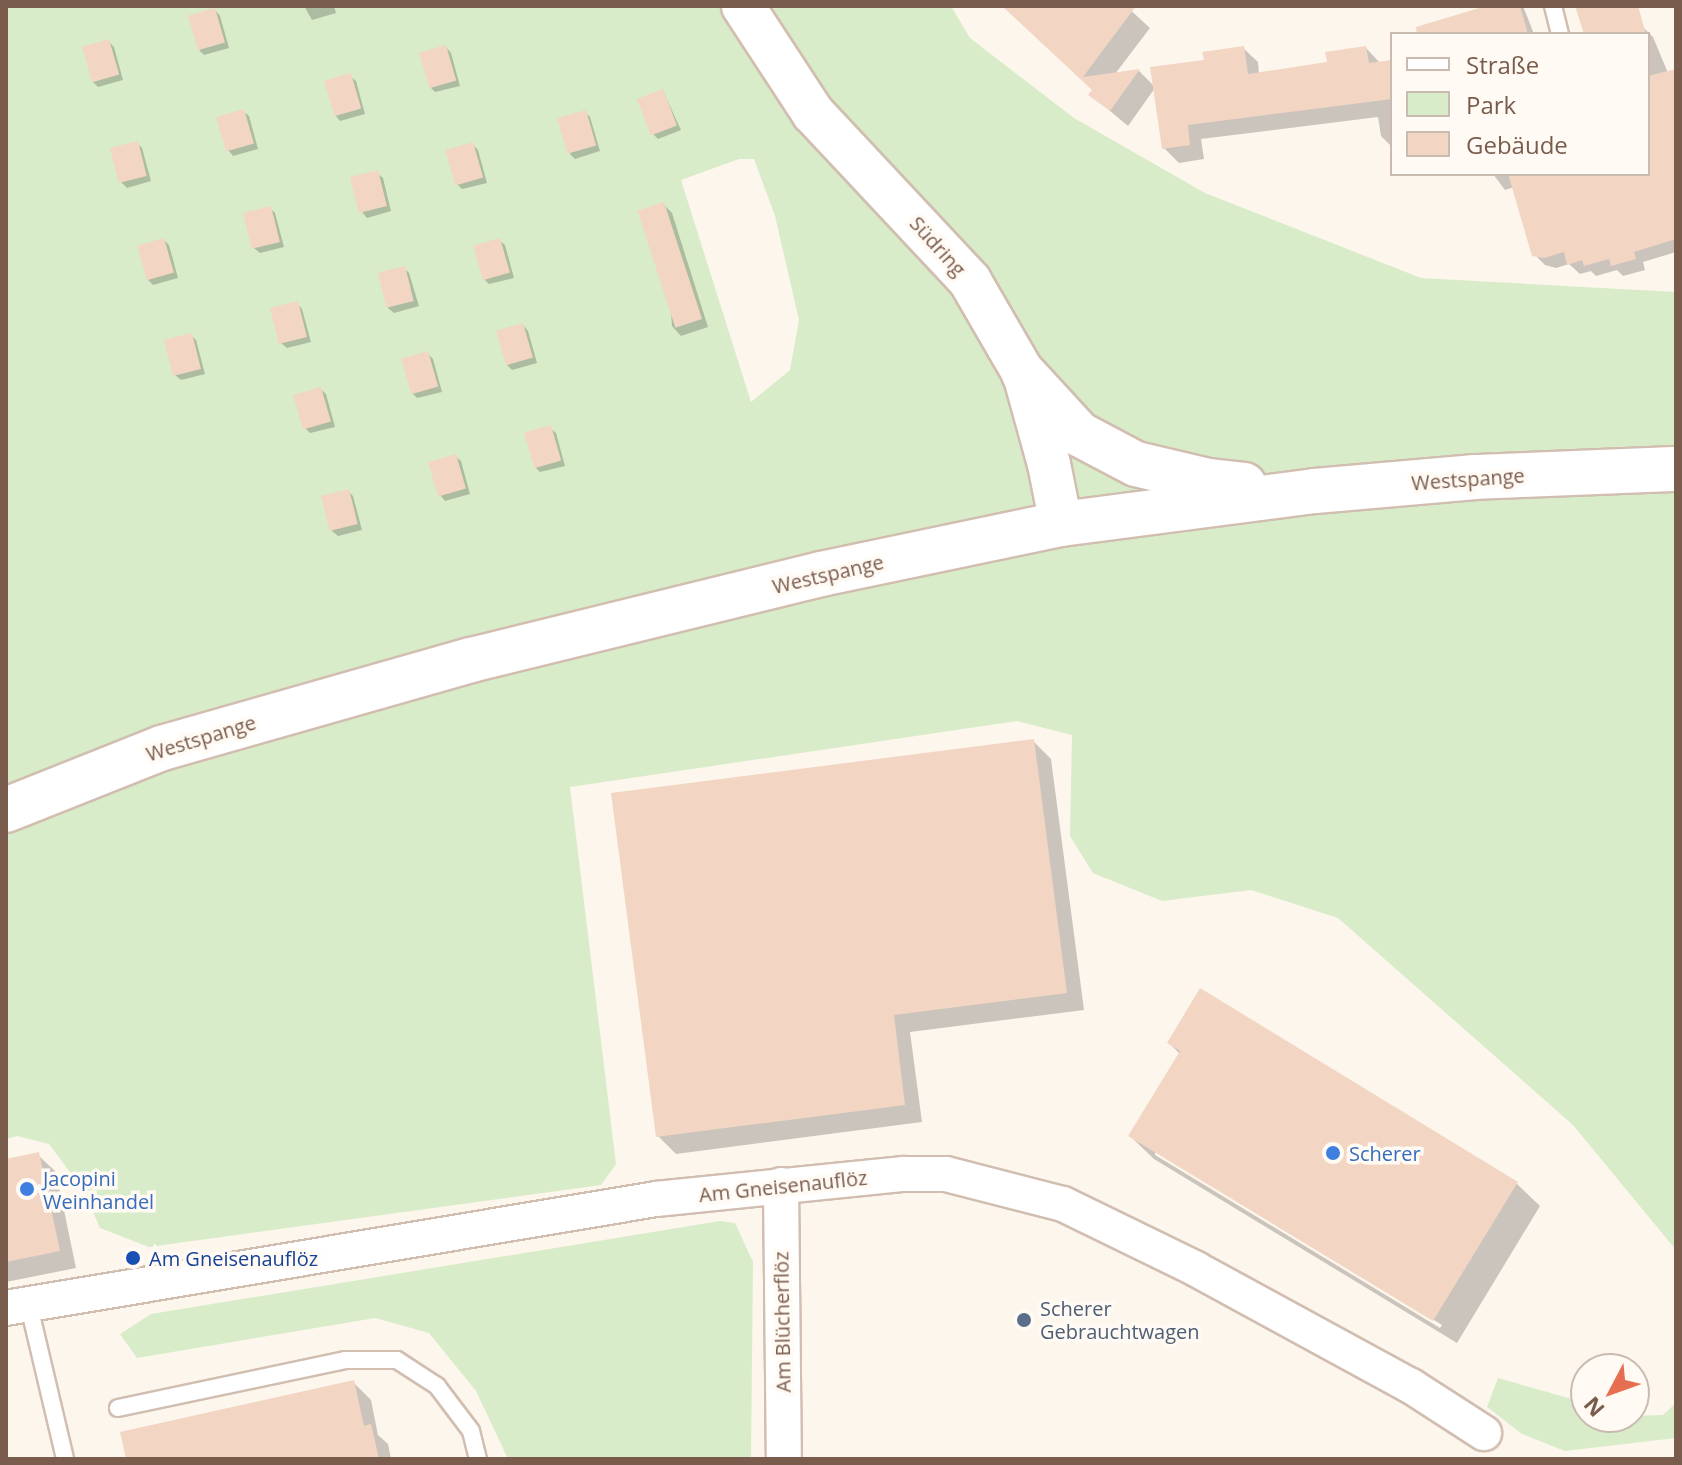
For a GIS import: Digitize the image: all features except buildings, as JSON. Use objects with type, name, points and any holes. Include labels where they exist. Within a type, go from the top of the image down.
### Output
[{"type":"main road","points":[[1024,374],[1079,434],[1136,464],[1208,481],[1315,491]]},
{"type":"main road","name":"Westspange","points":[[6,810],[162,748],[471,660],[821,574],[1061,524],[1315,491],[1475,477],[1676,469]]},
{"type":"street","name":"Südring","points":[[743,6],[813,113],[970,281],[1024,374],[1049,464],[1061,524]]},
{"type":"street","name":"Am Gneisenauflöz","points":[[17,1305],[656,1199],[904,1174],[946,1174],[1063,1204],[1196,1269],[1385,1371],[1484,1433]]},
{"type":"street","name":"Am Blücherflöz","points":[[781,1185],[784,1459]]},
{"type":"lane","points":[[1553,6],[1560,32]]},
{"type":"lane","name":"Am Gneisenauflöz","points":[[17,1305],[65,1459]]},
{"type":"lane","points":[[118,1408],[345,1360],[397,1360],[437,1386],[471,1431],[478,1459]]},
{"type":"green space","points":[[6,6],[951,6],[970,38],[1074,118],[1205,193],[1421,278],[1676,292],[1676,1250],[1573,1125],[1338,918],[1251,890],[1162,901],[1093,873],[1070,836],[1072,735],[1017,721],[570,787],[616,1164],[601,1185],[149,1247],[100,1228],[84,1191],[49,1144],[17,1136],[6,1139]],"holes":[[[739,159],[754,159],[775,216],[799,320],[790,370],[751,402],[681,180]]]},
{"type":"green space","points":[[720,1221],[735,1223],[753,1262],[751,1459],[508,1459],[476,1391],[429,1333],[375,1318],[137,1358],[120,1334],[151,1314]]},
{"type":"green space","points":[[1498,1378],[1570,1398],[1570,1433],[1650,1433],[1650,1415],[1663,1415],[1676,1403],[1676,1438],[1565,1451],[1522,1434],[1487,1407]]},
{"type":"place","name":"Scherer","points":[[1333,1153]]},
{"type":"place","name":"Jacopini Weinhandel","points":[[27,1189]]},
{"type":"place","name":"Am Gneisenauflöz","points":[[133,1258]]},
{"type":"place","name":"Scherer Gebrauchtwagen","points":[[1024,1320]]}]
